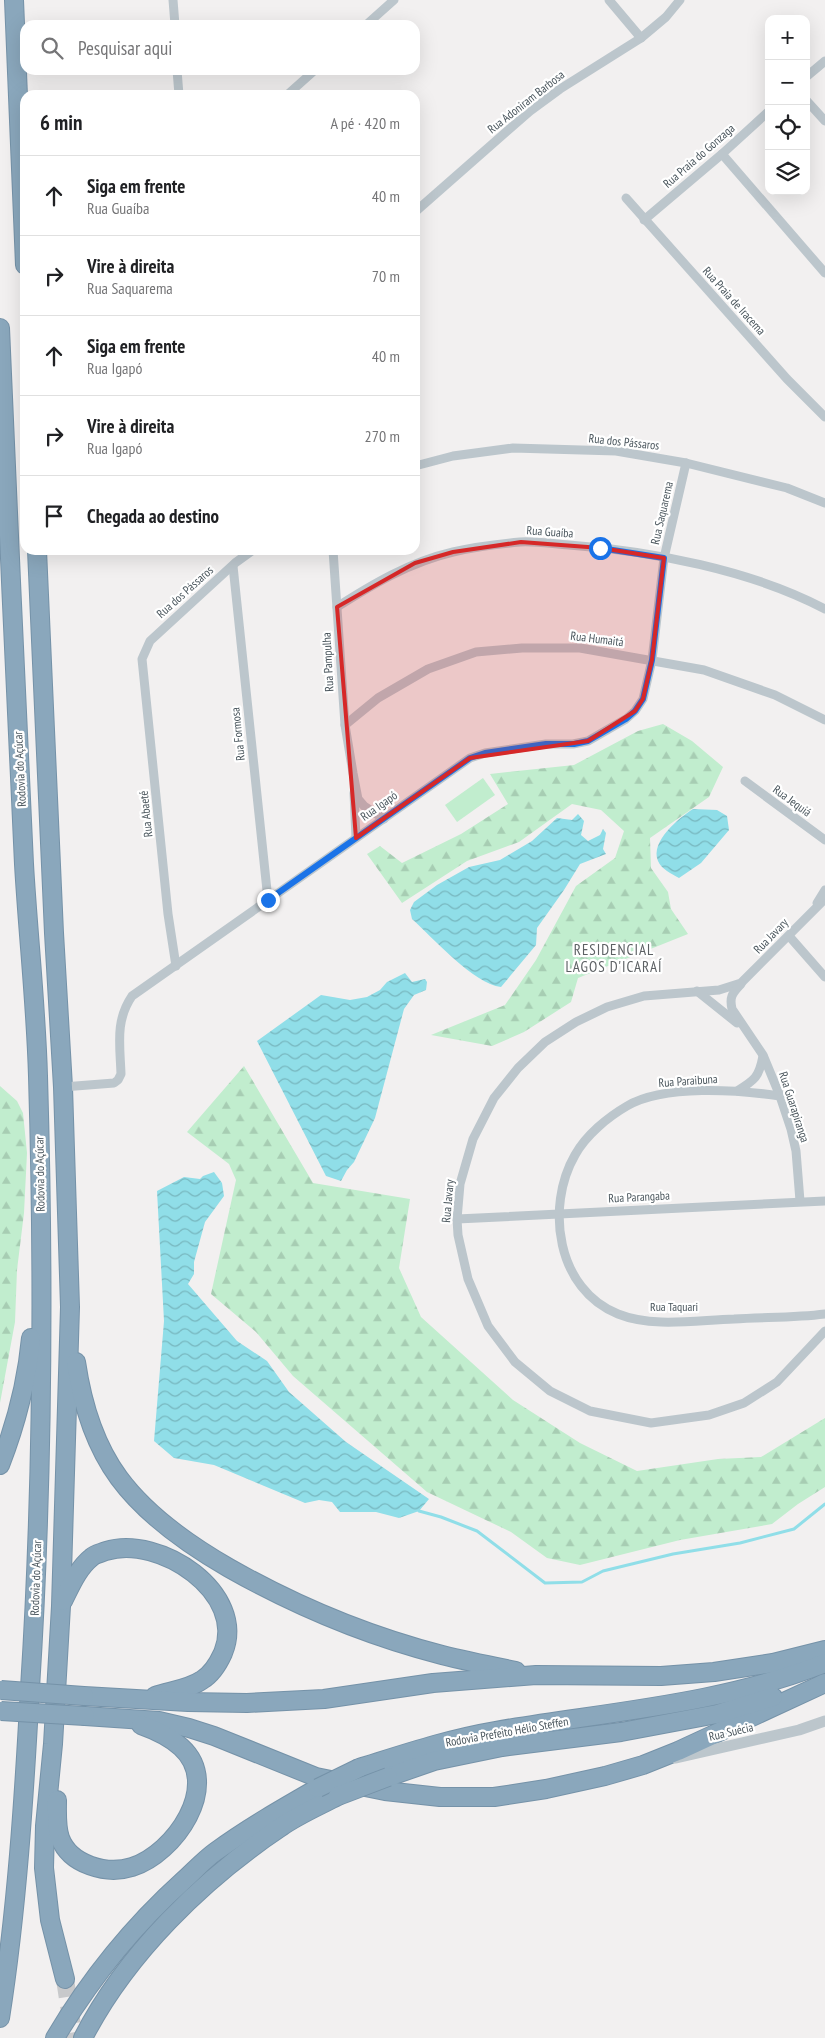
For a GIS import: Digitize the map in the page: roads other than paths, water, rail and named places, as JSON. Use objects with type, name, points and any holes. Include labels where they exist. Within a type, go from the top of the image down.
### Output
[{"type":"highway","points":[[14,0],[20,145]]},
{"type":"highway","name":"Rodovia do Açúcar","points":[[0,328],[25,868],[38,1071],[42,1268],[41,1426],[36,1587],[20,1845],[8,1967],[0,2018]]},
{"type":"highway","name":"Rodovia do Açúcar","points":[[37,555],[54,933],[63,1087],[70,1307],[60,1606],[53,1744],[45,1826],[44,1868],[50,1920],[65,1979]]},
{"type":"highway","points":[[0,1465],[9,1442],[27,1371],[42,1268]]},
{"type":"highway","points":[[70,1307],[79,1384],[86,1411],[100,1446],[119,1478],[152,1514],[198,1550],[251,1580],[344,1623],[396,1642],[443,1655],[536,1675]]},
{"type":"highway","points":[[60,1606],[77,1573],[93,1555],[130,1547],[152,1551],[173,1559],[199,1578],[216,1596],[226,1620],[227,1642],[218,1665],[202,1680],[142,1700]]},
{"type":"highway","points":[[0,1690],[142,1700],[247,1703],[314,1699],[433,1683],[536,1675],[661,1676],[714,1672],[773,1664],[825,1650]]},
{"type":"highway","name":"Rodovia Prefeito Hélio Steffen","points":[[55,2038],[77,2001],[122,1944],[162,1899],[213,1853],[263,1819],[318,1788],[359,1768],[432,1745],[494,1731],[663,1707],[730,1692],[805,1671],[825,1663]]},
{"type":"highway","points":[[1,1711],[159,1721],[214,1736],[316,1777],[385,1791],[440,1797],[494,1797],[546,1789],[605,1776],[643,1765],[678,1752],[825,1683]]},
{"type":"highway","name":"Rodovia Prefeito Hélio Steffen","points":[[83,2038],[94,2016],[128,1968],[176,1913],[226,1866],[274,1831],[338,1796],[434,1761],[502,1747],[621,1732],[717,1714],[825,1683]]},
{"type":"highway","points":[[53,1744],[57,1781],[57,1821],[60,1839],[71,1854],[90,1867],[110,1869],[132,1867],[156,1854],[175,1838],[188,1819],[195,1799],[197,1781],[193,1764],[182,1747],[159,1732],[119,1718]]},
{"type":"street","points":[[174,0],[175,20]]},
{"type":"street","points":[[372,20],[394,0]]},
{"type":"street","points":[[609,0],[641,38]]},
{"type":"street","name":"Rua Adoniram Barbosa","points":[[420,208],[530,111],[560,89],[641,38],[666,17],[680,0]]},
{"type":"street","points":[[810,74],[825,61]]},
{"type":"street","points":[[177,75],[179,90]]},
{"type":"street","points":[[293,90],[309,75]]},
{"type":"street","points":[[810,104],[825,121]]},
{"type":"street","name":"Rua Praia do Gonzaga","points":[[644,220],[765,115]]},
{"type":"street","points":[[722,154],[825,273]]},
{"type":"street","name":"Rua Praia de Iracema","points":[[626,198],[787,379],[825,418]]},
{"type":"street","name":"Rua dos Pássaros","points":[[420,465],[454,456],[513,448],[616,451],[686,462],[787,488],[825,503]]},
{"type":"street","name":"Rua Saquarema","points":[[652,660],[664,558],[686,462]]},
{"type":"street","name":"Rua Guaíba","points":[[337,607],[374,583],[415,563],[453,552],[521,542],[600,548],[664,558],[772,584],[825,608]]},
{"type":"street","name":"Rua dos Pássaros","points":[[142,659],[150,641],[247,555]]},
{"type":"street","name":"Rua Pampulha","points":[[333,555],[345,725],[353,773],[358,799],[364,806],[384,819]]},
{"type":"street","name":"Rua Formosa","points":[[233,566],[268,900]]},
{"type":"street","name":"Rua Humaitá","points":[[345,725],[378,698],[428,669],[476,652],[522,648],[580,648],[704,670],[775,695],[825,720]]},
{"type":"street","name":"Rua Abaeté","points":[[142,659],[168,914],[176,966]]},
{"type":"street","name":"Rua Igapó","points":[[63,1087],[114,1083],[118,1080],[121,1074],[119,1026],[124,1008],[132,996],[470,758],[485,753],[546,744],[574,744],[588,741],[611,728],[635,711],[643,699],[652,660]]},
{"type":"street","name":"Rua Pampulha","points":[[353,773],[356,838]]},
{"type":"street","name":"Rua Jequiá","points":[[745,782],[825,840]]},
{"type":"street","name":"Rua Javary","points":[[814,908],[825,890]]},
{"type":"street","name":"Rua Javary","points":[[825,899],[741,984],[718,990],[644,996],[607,1008],[576,1022],[545,1042],[518,1068],[494,1098],[473,1140],[460,1184],[457,1219],[458,1235],[468,1279],[488,1326],[515,1362],[550,1391],[590,1411],[651,1423],[709,1415],[744,1403],[777,1382],[825,1331]]},
{"type":"street","points":[[789,936],[825,977]]},
{"type":"street","name":"Rua Guarapiranga","points":[[741,984],[731,994],[732,1009],[763,1055],[780,1096],[796,1151],[800,1201]]},
{"type":"street","name":"Rua Guarapiranga","points":[[696,991],[718,1006],[743,1028]]},
{"type":"street","points":[[737,1091],[756,1080],[763,1055]]},
{"type":"street","name":"Rua Paraibuna","points":[[558,1214],[562,1186],[575,1154],[593,1132],[628,1105],[659,1094],[737,1091],[780,1096]]},
{"type":"street","name":"Rua Parangaba","points":[[457,1219],[824,1201]]},
{"type":"street","name":"Rua Taquari","points":[[558,1214],[563,1248],[573,1276],[591,1298],[618,1314],[651,1322],[825,1314]]},
{"type":"street","name":"Rua Suécia","points":[[643,1765],[799,1730],[825,1721]]},
{"type":"water","points":[[693,809],[717,810],[727,816],[729,830],[701,863],[679,878],[659,864],[658,846],[667,831]]},
{"type":"water","points":[[578,814],[584,821],[581,835],[588,841],[600,835],[603,829],[606,833],[603,849],[606,854],[580,864],[537,928],[536,945],[501,987],[490,984],[467,969],[412,919],[410,910],[414,902],[437,885],[469,867],[500,860],[532,841],[557,818],[572,820]]},
{"type":"water","points":[[405,973],[412,982],[425,979],[427,982],[426,990],[414,995],[404,1009],[375,1118],[354,1162],[341,1181],[326,1176],[257,1041],[321,995],[350,1000],[367,997],[380,990],[387,982]]},
{"type":"water","points":[[214,1172],[222,1183],[224,1196],[205,1222],[194,1262],[194,1274],[188,1284],[237,1341],[267,1361],[289,1392],[346,1442],[429,1499],[419,1511],[399,1518],[376,1512],[340,1512],[332,1502],[319,1500],[305,1503],[214,1465],[174,1458],[154,1441],[164,1321],[157,1191],[184,1177],[200,1179]]},
{"type":"waterway","points":[[419,1511],[477,1531],[545,1583],[582,1582],[603,1571],[673,1554],[740,1543],[794,1529],[825,1504]]},
{"type":"tunnel","points":[[65,1979],[74,2038]]},
{"type":"district","name":"RESIDENCIAL LAGOS D'ICARAÍ","points":[[614,958]]}]
